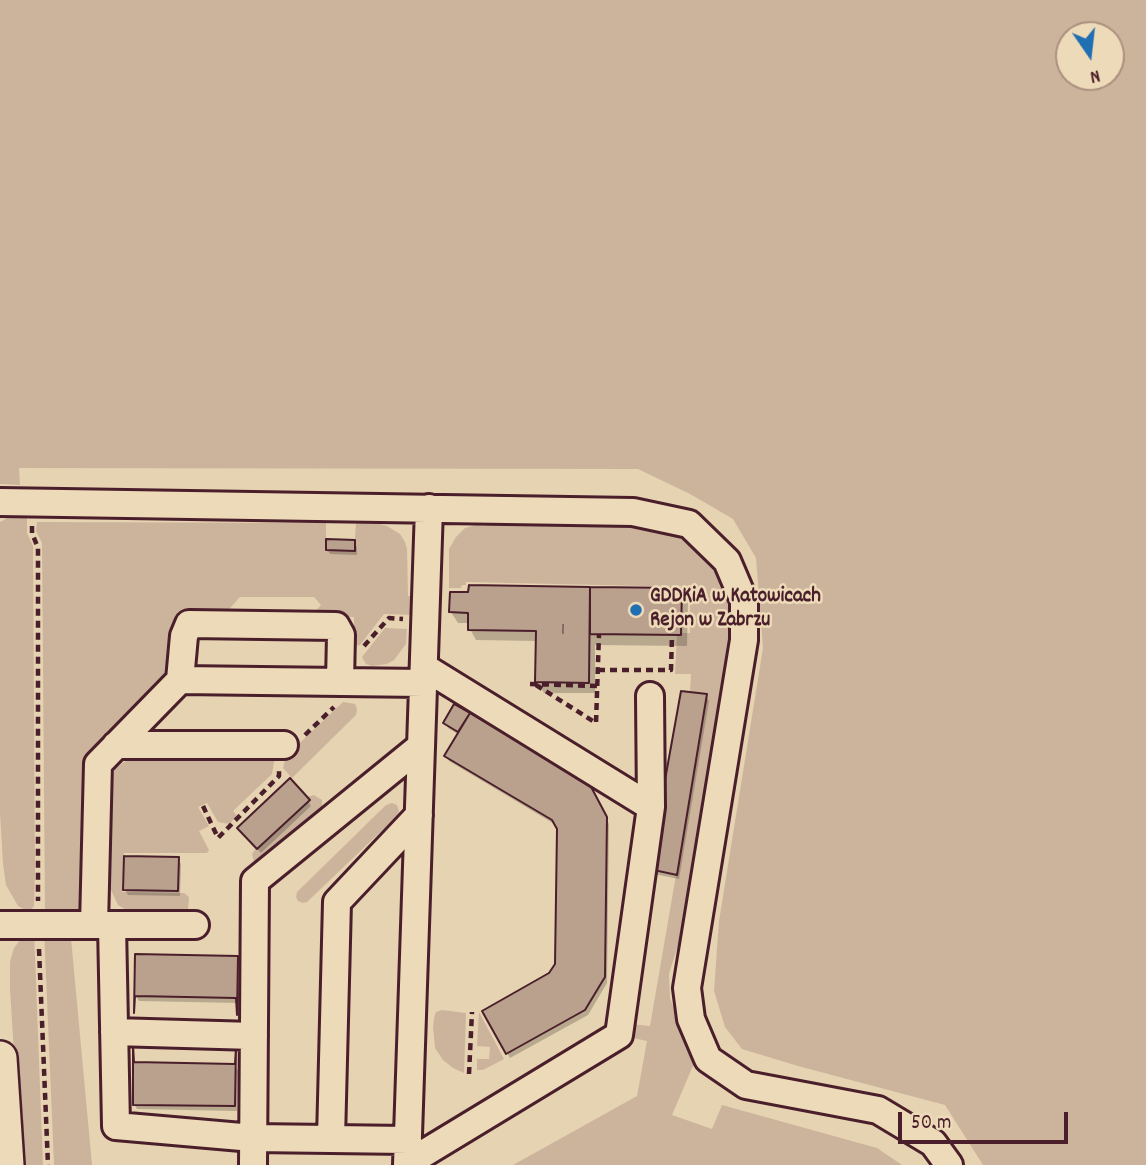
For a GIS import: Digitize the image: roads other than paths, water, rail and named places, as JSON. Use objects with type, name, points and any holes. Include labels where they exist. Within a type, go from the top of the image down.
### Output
[{"type":"main road","points":[[0,1058],[7,1165]]},
{"type":"street","points":[[0,502],[633,512],[689,524],[727,561],[744,601],[744,640],[687,988],[691,1019],[708,1059],[746,1085],[878,1110],[933,1143],[949,1165]]},
{"type":"street","points":[[408,1156],[429,508]]},
{"type":"street","points":[[340,692],[341,635],[336,626],[189,624],[184,636],[180,680],[98,765],[103,925],[114,1032],[116,1126],[253,1138],[331,1139],[408,1156],[619,1035],[652,807],[650,696]]},
{"type":"street","points":[[180,680],[340,692],[424,675],[652,807]]},
{"type":"street","points":[[117,745],[286,749]]},
{"type":"street","points":[[253,1165],[256,881],[421,746]]},
{"type":"street","points":[[331,1139],[337,902],[419,815]]},
{"type":"street","points":[[0,925],[195,925]]},
{"type":"street","points":[[114,1032],[254,1036]]},
{"type":"place","name":"GDDKiA w Katowicach Rejon w Zabrzu","points":[[636,610]]}]
